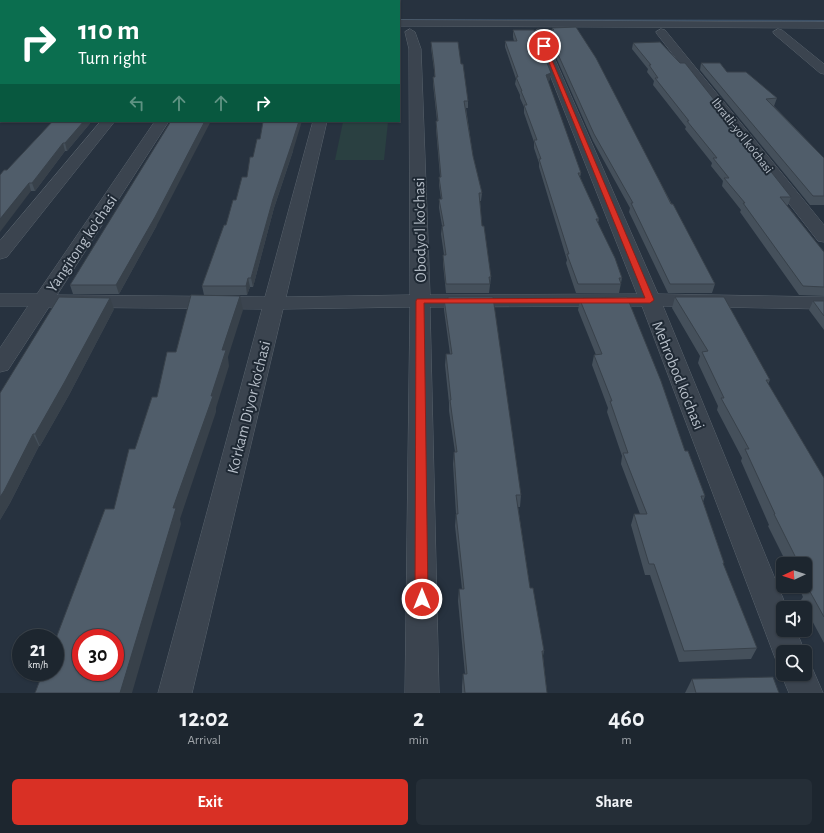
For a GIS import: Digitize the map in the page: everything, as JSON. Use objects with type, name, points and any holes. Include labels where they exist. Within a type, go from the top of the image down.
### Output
[{"type":"street","points":[[403,29],[824,25]]},
{"type":"street","points":[[403,29],[538,32],[824,32]]},
{"type":"street","name":"Obodyo'l ko'chasi","points":[[403,29],[415,49],[420,301],[422,693]]},
{"type":"street","name":"Mehrobod ko'chasi","points":[[538,32],[650,300],[786,645]]},
{"type":"street","name":"Ibratli-yo'l ko'chasi","points":[[661,32],[824,237]]},
{"type":"street","points":[[778,32],[824,70]]},
{"type":"street","points":[[0,253],[107,122]]},
{"type":"street","name":"Yangitong ko'chasi","points":[[0,365],[161,122]]},
{"type":"street","name":"Ko'rkam Diyor ko'chasi","points":[[175,693],[320,122]]},
{"type":"street","points":[[0,300],[274,303],[650,300],[824,303]]},
{"type":"street","points":[[801,681],[806,693]]},
{"type":"green space","points":[[343,122],[388,122],[384,160],[335,160]]},
{"type":"building","points":[[576,27],[596,58],[671,204],[673,204],[715,284],[670,284],[631,203],[633,203],[594,134],[547,30],[554,30],[552,28]]},
{"type":"building","points":[[513,30],[534,30],[551,73],[546,75],[581,173],[578,173],[599,219],[596,219],[615,258],[622,278],[619,278],[621,284],[578,284],[567,254],[569,254],[539,159],[541,159],[534,140],[537,140],[524,105],[527,105],[516,77],[518,77],[505,41],[517,41]]},
{"type":"building","points":[[431,42],[458,42],[461,64],[463,64],[468,101],[464,101],[473,156],[482,193],[479,193],[482,226],[484,226],[491,277],[489,277],[490,284],[446,284],[443,255],[446,255],[442,226],[444,226],[439,199],[442,199],[439,177],[441,177],[436,121],[438,121]]},
{"type":"building","points":[[660,42],[680,63],[685,63],[791,197],[780,197],[824,252],[824,287],[803,286],[743,203],[745,203],[724,178],[729,178],[713,158],[717,158],[655,78],[658,78],[649,65],[651,65],[633,43]]},
{"type":"building","points":[[701,63],[720,63],[727,72],[746,72],[777,98],[766,99],[824,158],[824,196],[813,196]]},
{"type":"building","points":[[52,122],[83,122],[65,143],[63,143],[32,183],[29,183],[0,219],[0,175],[4,170],[7,170]]},
{"type":"building","points":[[170,122],[204,122],[155,217],[116,285],[70,285]]},
{"type":"building","points":[[263,122],[299,122],[273,199],[251,278],[248,278],[246,286],[202,286],[224,225],[226,225],[233,200],[236,200],[242,177],[247,177],[250,157],[253,157],[257,139],[260,139]]},
{"type":"building","points":[[191,295],[240,296],[222,350],[226,350],[211,396],[213,396],[173,508],[176,508],[124,680],[124,629],[72,629],[72,681],[124,681],[120,693],[35,693],[40,681],[64,681],[64,629],[60,629],[105,509],[114,509],[129,449],[135,449],[152,397],[157,397],[167,352],[176,352]]},
{"type":"building","points":[[59,297],[110,298],[64,383],[35,434],[33,434],[0,497],[0,393]]},
{"type":"building","points":[[448,297],[493,297],[521,495],[516,495],[530,588],[533,588],[544,651],[542,651],[547,693],[465,693],[463,674],[467,674],[459,589],[464,589],[456,514],[458,514],[454,452],[457,452],[446,354],[452,354],[444,299],[448,299]]},
{"type":"building","points":[[627,297],[661,381],[685,451],[688,451],[705,496],[701,496],[723,563],[757,648],[684,651],[654,564],[649,564],[634,514],[647,514],[623,453],[628,453],[610,401],[612,401],[594,355],[602,354],[580,300],[584,300],[583,298]]},
{"type":"building","points":[[675,297],[724,297],[770,380],[766,380],[824,478],[824,617],[811,593],[812,593],[812,557],[796,557],[774,514],[745,449],[749,449],[721,398],[724,398],[702,352],[708,351]]},
{"type":"building","points":[[813,301],[824,301],[824,316]]},
{"type":"building","points":[[773,677],[779,693],[696,693],[692,679]]},
{"type":"waterway","points":[[400,20],[824,21]]},
{"type":"route","points":[[422,599],[420,301],[650,300],[544,46]]}]
